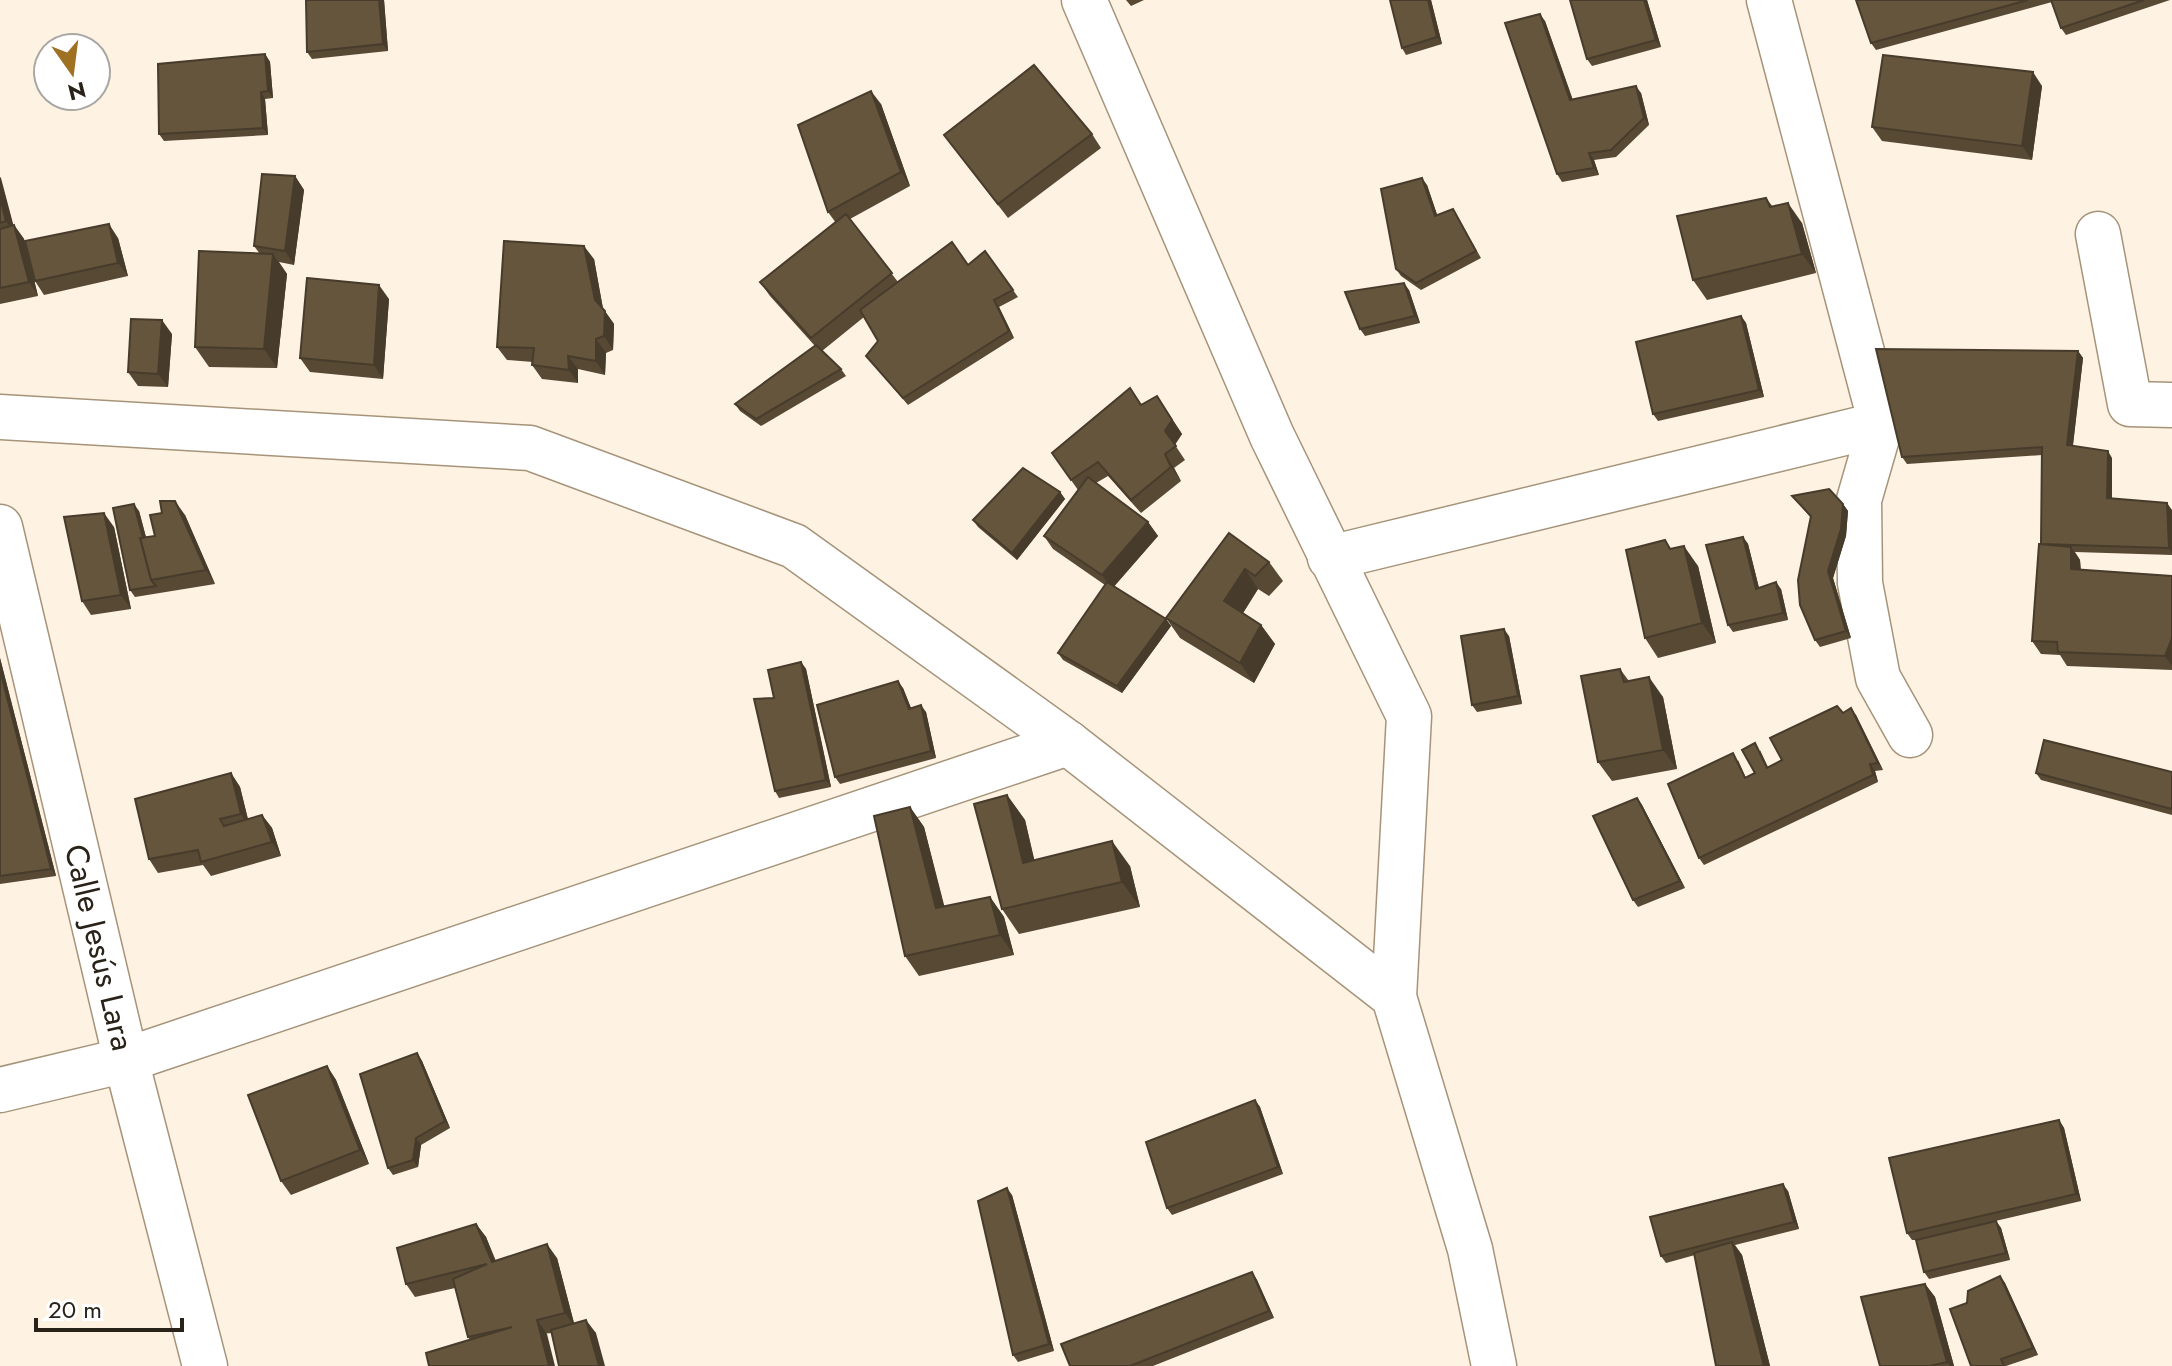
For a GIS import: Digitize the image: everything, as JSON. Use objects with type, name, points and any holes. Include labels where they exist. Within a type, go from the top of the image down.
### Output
[{"type":"street","points":[[1084,0],[1272,436],[1409,716],[1394,997],[1470,1249],[1494,1366]]},
{"type":"street","points":[[1769,0],[1881,424],[1859,500],[1860,583],[1878,678],[1910,735]]},
{"type":"street","points":[[2098,234],[2130,404],[2172,405]]},
{"type":"street","points":[[0,417],[530,448],[794,546],[1068,743],[1394,997]]},
{"type":"street","points":[[1330,558],[1881,424]]},
{"type":"street","name":"Calle Jesús Lara","points":[[0,527],[126,1060],[205,1366]]},
{"type":"street","points":[[0,1090],[126,1060],[1068,743]]},
{"type":"building","points":[[306,0],[379,0],[383,44],[307,52]]},
{"type":"building","points":[[1390,0],[1428,0],[1437,37],[1402,48]]},
{"type":"building","points":[[1570,0],[1644,0],[1656,40],[1587,59]]},
{"type":"building","points":[[1856,0],[2028,0],[1871,43]]},
{"type":"building","points":[[2051,0],[2144,0],[2061,28]]},
{"type":"building","points":[[1540,14],[1570,100],[1636,86],[1644,118],[1611,150],[1589,153],[1594,168],[1557,174],[1505,23]]},
{"type":"building","points":[[265,54],[268,91],[261,92],[263,128],[159,134],[158,64]]},
{"type":"building","points":[[1883,55],[2033,72],[2022,146],[1872,127]]},
{"type":"building","points":[[1034,65],[1092,134],[998,204],[944,135]]},
{"type":"building","points":[[871,91],[901,172],[828,212],[798,125]]},
{"type":"building","points":[[262,174],[295,176],[285,251],[254,246]]},
{"type":"building","points":[[1422,178],[1435,216],[1453,209],[1476,251],[1416,283],[1396,269],[1381,189]]},
{"type":"building","points":[[0,197],[6,221],[0,223]]},
{"type":"building","points":[[1766,198],[1770,207],[1788,203],[1802,254],[1693,280],[1677,216]]},
{"type":"building","points":[[846,214],[892,273],[811,338],[760,282]]},
{"type":"building","points":[[109,224],[118,263],[35,281],[25,241]]},
{"type":"building","points":[[14,225],[29,282],[0,288],[0,229]]},
{"type":"building","points":[[504,241],[584,246],[595,300],[605,311],[604,336],[596,339],[596,361],[568,356],[569,370],[532,365],[534,348],[497,347]]},
{"type":"building","points":[[952,242],[968,265],[985,251],[1013,290],[994,300],[1009,331],[903,398],[866,356],[878,341],[860,310]]},
{"type":"building","points":[[199,251],[273,254],[264,349],[195,347]]},
{"type":"building","points":[[307,278],[379,285],[374,365],[300,358]]},
{"type":"building","points":[[1404,283],[1415,316],[1360,329],[1345,292]]},
{"type":"building","points":[[1741,316],[1759,390],[1653,414],[1636,342]]},
{"type":"building","points":[[131,319],[162,320],[158,374],[128,372]]},
{"type":"building","points":[[816,345],[841,369],[756,419],[735,404]]},
{"type":"building","points":[[1876,349],[2078,351],[2067,445],[2108,451],[2107,498],[2167,503],[2169,548],[2041,544],[2042,447],[1902,457]]},
{"type":"building","points":[[1130,388],[1141,405],[1157,396],[1172,420],[1165,431],[1176,446],[1165,454],[1171,467],[1131,500],[1098,462],[1071,480],[1052,453]]},
{"type":"building","points":[[1023,468],[1060,492],[1012,553],[973,520]]},
{"type":"building","points":[[1088,477],[1148,522],[1102,575],[1044,536]]},
{"type":"building","points":[[1829,489],[1843,504],[1841,529],[1828,571],[1846,631],[1815,640],[1800,605],[1798,580],[1811,516],[1792,496]]},
{"type":"building","points":[[160,501],[175,501],[206,570],[151,580],[140,538],[155,536],[150,515],[162,513]]},
{"type":"building","points":[[134,504],[151,580],[156,586],[130,590],[113,508]]},
{"type":"building","points":[[104,513],[121,595],[82,601],[64,517]]},
{"type":"building","points":[[1229,533],[1269,562],[1255,576],[1245,569],[1224,601],[1261,625],[1240,663],[1166,618]]},
{"type":"building","points":[[1743,537],[1756,589],[1776,582],[1783,613],[1728,625],[1706,545]]},
{"type":"building","points":[[1665,540],[1670,549],[1684,546],[1702,623],[1645,638],[1626,550]]},
{"type":"building","points":[[2039,544],[2071,547],[2071,569],[2172,576],[2172,638],[2165,656],[2058,652],[2057,642],[2032,641]]},
{"type":"building","points":[[1107,582],[1166,619],[1117,686],[1058,653]]},
{"type":"building","points":[[1504,629],[1518,696],[1472,705],[1461,636]]},
{"type":"building","points":[[801,662],[826,780],[775,791],[754,699],[774,698],[768,670]]},
{"type":"building","points":[[1620,669],[1624,682],[1649,677],[1663,750],[1598,762],[1581,676]]},
{"type":"building","points":[[0,670],[51,869],[0,876]]},
{"type":"building","points":[[898,681],[909,709],[921,705],[931,751],[835,777],[817,705]]},
{"type":"building","points":[[1837,706],[1843,713],[1851,708],[1878,763],[1870,764],[1873,775],[1699,858],[1668,784],[1733,753],[1745,778],[1755,773],[1742,750],[1755,743],[1767,768],[1782,760],[1770,738]]},
{"type":"building","points":[[2044,740],[2172,772],[2172,809],[2036,773]]},
{"type":"building","points":[[231,773],[241,814],[220,819],[224,826],[262,815],[272,842],[201,862],[198,850],[149,859],[135,799]]},
{"type":"building","points":[[1007,795],[1023,863],[1112,841],[1122,882],[1002,909],[974,804]]},
{"type":"building","points":[[1637,798],[1680,881],[1633,900],[1593,816]]},
{"type":"building","points":[[910,807],[936,908],[990,897],[1000,935],[905,956],[874,816]]},
{"type":"building","points":[[417,1053],[445,1121],[416,1138],[413,1160],[388,1168],[360,1074]]},
{"type":"building","points":[[327,1066],[360,1150],[281,1181],[248,1095]]},
{"type":"building","points":[[1255,1100],[1278,1167],[1167,1208],[1146,1142]]},
{"type":"building","points":[[2059,1120],[2076,1194],[1907,1233],[1889,1158]]},
{"type":"building","points":[[1783,1184],[1794,1222],[1661,1256],[1650,1217]]},
{"type":"building","points":[[1007,1188],[1049,1344],[1013,1355],[978,1201]]},
{"type":"building","points":[[1996,1221],[2006,1253],[1924,1272],[1916,1240]]},
{"type":"building","points":[[476,1224],[492,1262],[547,1244],[565,1313],[537,1320],[549,1366],[429,1366],[426,1353],[512,1327],[468,1337],[453,1279],[487,1264],[406,1284],[397,1248]]},
{"type":"building","points":[[1732,1242],[1764,1366],[1716,1366],[1694,1253]]},
{"type":"building","points":[[1252,1272],[1269,1311],[1130,1366],[1070,1366],[1061,1344]]},
{"type":"building","points":[[2000,1276],[2033,1348],[2001,1359],[2004,1366],[1971,1366],[1950,1309],[1967,1303],[1968,1291]]},
{"type":"building","points":[[1925,1284],[1947,1362],[1930,1366],[1880,1366],[1861,1297]]},
{"type":"building","points":[[586,1320],[599,1366],[559,1366],[551,1330]]}]
